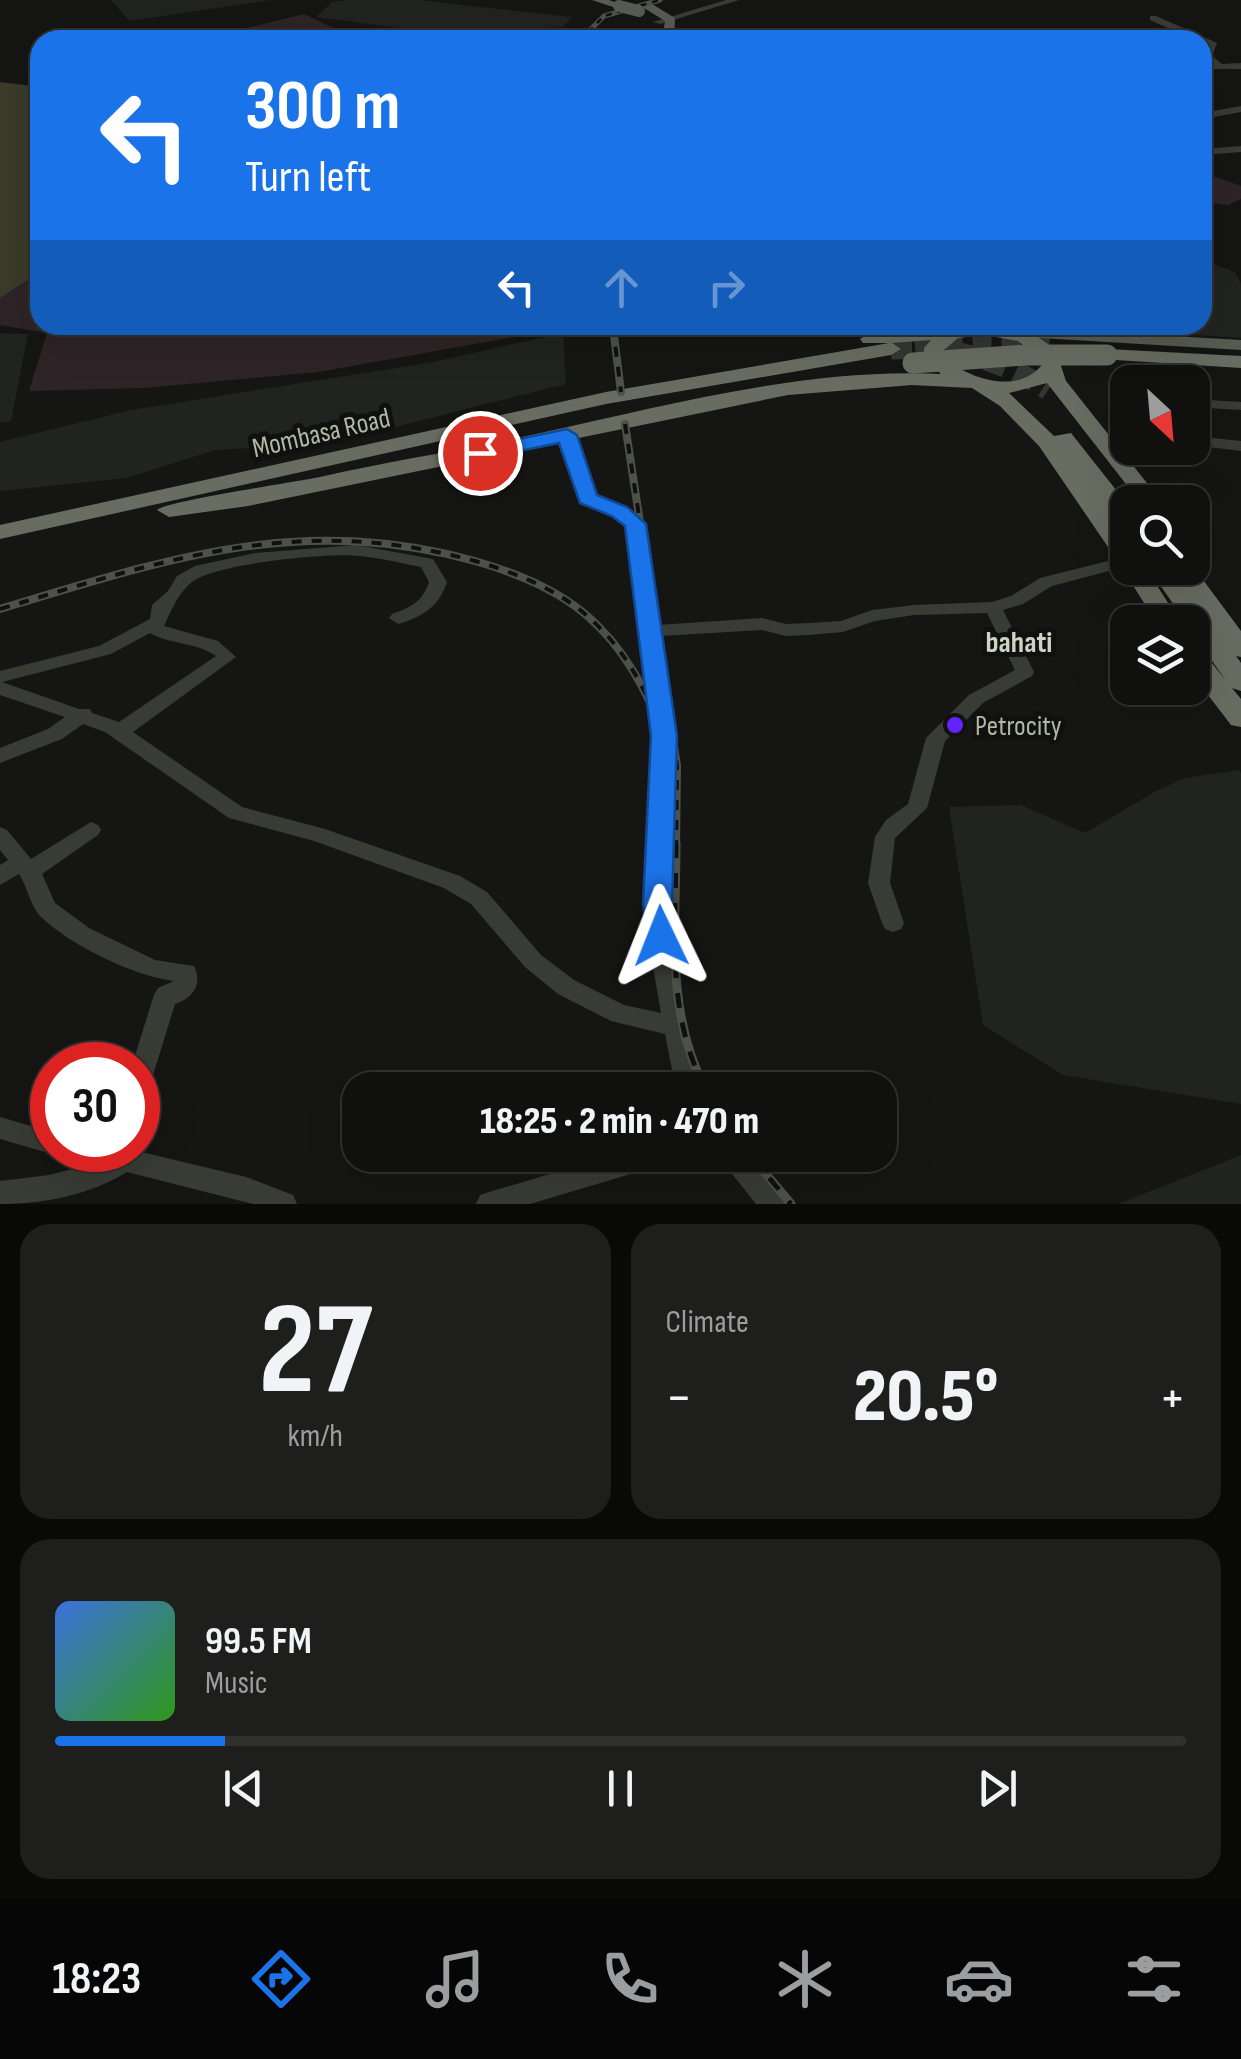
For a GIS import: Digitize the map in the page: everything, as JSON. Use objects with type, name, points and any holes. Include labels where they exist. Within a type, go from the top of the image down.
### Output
[{"type":"highway","points":[[860,340],[875,335]]},
{"type":"highway","points":[[642,391],[673,379],[901,335]]},
{"type":"highway","points":[[944,335],[934,358],[941,367],[1008,400],[1037,430],[1110,533]]},
{"type":"highway","points":[[1016,335],[1037,342],[1046,378],[1110,490]]},
{"type":"highway","name":"Mombasa Road","points":[[0,532],[642,391],[889,353],[550,420],[0,546]]},
{"type":"highway","points":[[159,511],[231,504],[670,404],[913,363],[1026,355],[1241,354]]},
{"type":"highway","points":[[431,458],[480,453],[679,411],[844,384],[910,376],[1028,384],[1046,378],[1056,382],[1138,485]]},
{"type":"highway","points":[[1046,378],[1121,485]]},
{"type":"highway","points":[[1210,580],[1241,620]]},
{"type":"highway","points":[[1172,585],[1241,682]]},
{"type":"highway","points":[[1195,585],[1241,648]]},
{"type":"highway","points":[[1210,678],[1241,718]]},
{"type":"main road","points":[[598,0],[633,5],[664,21]]},
{"type":"main road","points":[[659,30],[664,21]]},
{"type":"main road","points":[[664,21],[666,30]]},
{"type":"main road","points":[[1038,335],[1241,354]]},
{"type":"main road","points":[[1046,335],[1050,337]]},
{"type":"main road","points":[[1046,378],[1068,353],[1087,349],[1241,354]]},
{"type":"street","points":[[664,21],[736,0]]},
{"type":"street","points":[[1153,18],[1180,30]]},
{"type":"street","points":[[1212,61],[1218,66]]},
{"type":"street","points":[[1212,66],[1241,66]]},
{"type":"street","points":[[1212,114],[1241,109]]},
{"type":"street","points":[[1212,151],[1241,149]]},
{"type":"street","points":[[1210,404],[1241,406]]},
{"type":"street","points":[[567,435],[588,498],[620,512],[635,524],[664,736],[658,905],[684,1072]]},
{"type":"street","points":[[1210,443],[1241,446]]},
{"type":"street","points":[[0,677],[105,650],[153,627],[161,619],[161,605],[183,580],[201,570],[255,558],[347,550],[429,565],[438,582],[433,597],[421,609],[398,618]]},
{"type":"street","points":[[650,631],[752,624],[809,629],[843,626],[872,616],[914,610],[993,607],[1017,600],[1046,582],[1110,564]]},
{"type":"street","points":[[893,924],[880,883],[885,837],[917,808],[936,738],[976,698],[1025,672],[993,607]]},
{"type":"street","points":[[120,731],[227,657],[216,646],[166,635],[153,627]]},
{"type":"street","points":[[0,688],[84,714],[120,731],[236,813],[318,834],[464,888],[490,909],[533,961],[566,987],[619,1014],[674,1026]]},
{"type":"street","points":[[0,756],[55,734],[84,714]]},
{"type":"street","points":[[0,877],[91,830]]},
{"type":"street","points":[[0,836],[25,866],[46,908],[81,934],[152,969],[186,973],[187,984],[176,994],[166,994],[151,1042]]},
{"type":"street","points":[[0,1128],[30,1137]]},
{"type":"street","points":[[160,1168],[246,1188],[284,1204]]},
{"type":"street","points":[[0,1193],[74,1182],[105,1172]]},
{"type":"street","points":[[490,1204],[543,1194],[606,1172]]},
{"type":"street","points":[[745,1172],[772,1204]]},
{"type":"shaded area","points":[[111,0],[271,0],[129,21]]},
{"type":"shaded area","points":[[418,0],[572,17],[563,27],[415,30],[316,17],[332,2]]},
{"type":"shaded area","points":[[304,14],[337,30],[239,30]]},
{"type":"shaded area","points":[[0,82],[30,86],[30,278],[0,298]]},
{"type":"shaded area","points":[[1212,177],[1241,186],[1241,199],[1228,205],[1212,203]]},
{"type":"shaded area","points":[[1212,263],[1235,272],[1241,284],[1241,338],[1196,335],[1212,335]]},
{"type":"shaded area","points":[[30,278],[30,330],[0,325],[0,298]]},
{"type":"shaded area","points":[[0,333],[28,334],[11,421],[0,423]]},
{"type":"shaded area","points":[[46,335],[525,335],[318,372],[144,388],[29,391]]},
{"type":"shaded area","points":[[563,335],[566,384],[328,444],[215,450],[127,478],[0,491],[0,442],[131,410],[433,362]]},
{"type":"shaded area","points":[[1238,770],[1241,1104],[1063,1075],[983,1025],[949,807],[1021,805],[1085,833],[1185,778]]},
{"type":"shaded area","points":[[1241,1155],[1241,1204],[1118,1204]]},
{"type":"tunnel","points":[[915,347],[981,339],[1057,341]]},
{"type":"tunnel","points":[[891,349],[973,356],[1048,390]]},
{"type":"railway","points":[[590,30],[604,16],[660,0]]},
{"type":"railway","points":[[614,335],[621,392]]},
{"type":"railway","points":[[625,424],[677,766]]},
{"type":"railway","points":[[0,609],[177,559],[291,542],[350,541],[411,547],[475,561],[542,586],[600,628],[636,675],[677,766]]},
{"type":"railway","points":[[676,846],[677,766]]},
{"type":"railway","points":[[676,843],[678,1001],[698,1072]]},
{"type":"railway","points":[[764,1172],[791,1204]]},
{"type":"place","name":"Petrocity","points":[[955,725]]},
{"type":"district","name":"bahati","points":[[1019,642]]},
{"type":"route","points":[[480,453],[567,435],[584,494],[620,512],[637,529],[664,736],[658,905],[661,936]]}]
